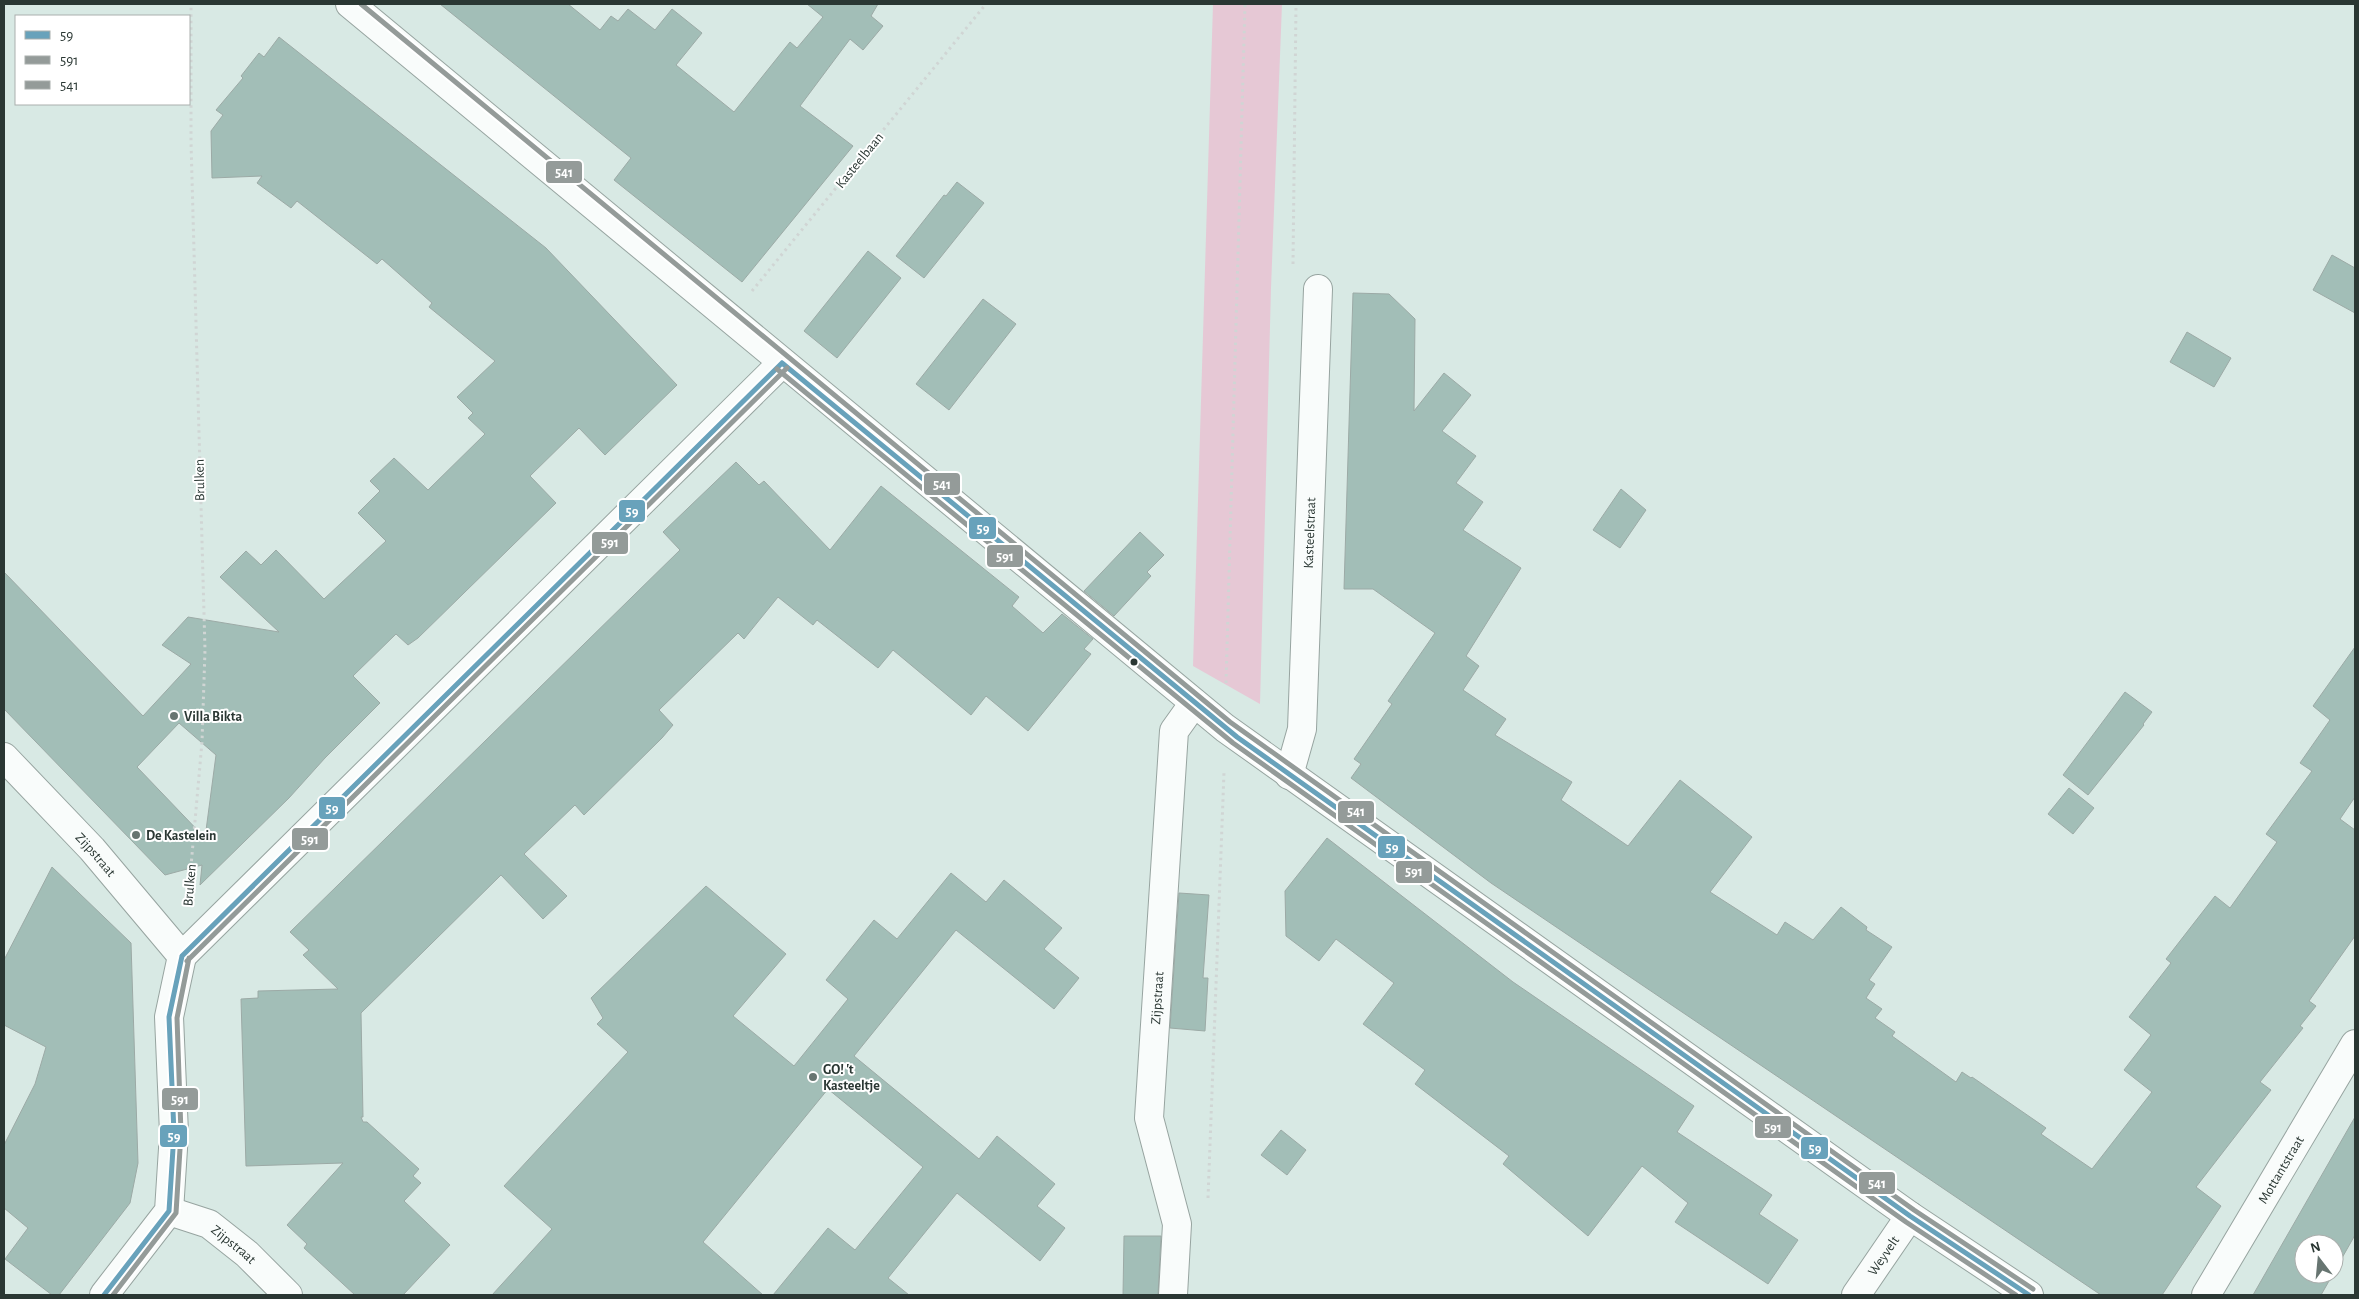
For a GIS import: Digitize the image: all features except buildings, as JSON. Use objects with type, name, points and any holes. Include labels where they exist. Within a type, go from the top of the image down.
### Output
[{"type":"street","points":[[350,4],[731,317],[782,363],[1225,728],[1910,1216],[2029,1295]]},
{"type":"street","name":"Kasteelstraat","points":[[1289,774],[1302,729],[1318,289]]},
{"type":"street","points":[[104,1295],[169,1211],[174,1133],[169,1018],[182,956],[782,363]]},
{"type":"street","name":"Zijpstraat","points":[[1173,1295],[1177,1224],[1149,1118],[1174,731],[1194,703]]},
{"type":"street","name":"Zijpstraat","points":[[4,757],[92,849],[182,956]]},
{"type":"street","name":"Mottantstraat","points":[[2206,1295],[2355,1044]]},
{"type":"street","name":"Zijpstraat","points":[[169,1211],[209,1224],[247,1254],[288,1295]]},
{"type":"street","name":"Weyvelt","points":[[1856,1295],[1910,1216]]},
{"type":"path","name":"Brulken","points":[[182,956],[202,742],[205,650],[190,142],[191,4]]},
{"type":"path","name":"Kasteelbaan","points":[[731,317],[986,4]]},
{"type":"path","points":[[1208,1206],[1225,728],[1244,4]]},
{"type":"path","points":[[1296,4],[1292,264],[1318,289]]},
{"type":"shaded area","points":[[1213,4],[1282,4],[1271,288],[1260,704],[1193,666]]},
{"type":"transit line","name":"541","points":[[361,4],[1230,722],[1914,1210],[2033,1289]]},
{"type":"transit line","name":"59","points":[[782,363],[1237,737],[1910,1216],[2029,1295]]},
{"type":"transit line","name":"59","points":[[182,956],[782,363]]},
{"type":"transit line","name":"591","points":[[187,961],[787,368]]},
{"type":"transit line","name":"591","points":[[777,369],[1233,743],[1906,1222],[2016,1295]]},
{"type":"transit line","name":"59","points":[[104,1295],[169,1211],[174,1133],[169,1017],[182,956]]},
{"type":"transit line","name":"591","points":[[113,1295],[176,1213],[181,1133],[177,1018],[189,958]]},
{"type":"place","name":"Villa Bikta","points":[[174,716]]},
{"type":"place","name":"De Kastelein","points":[[136,835]]},
{"type":"place","name":"GO! 't Kasteeltje","points":[[813,1077]]}]
